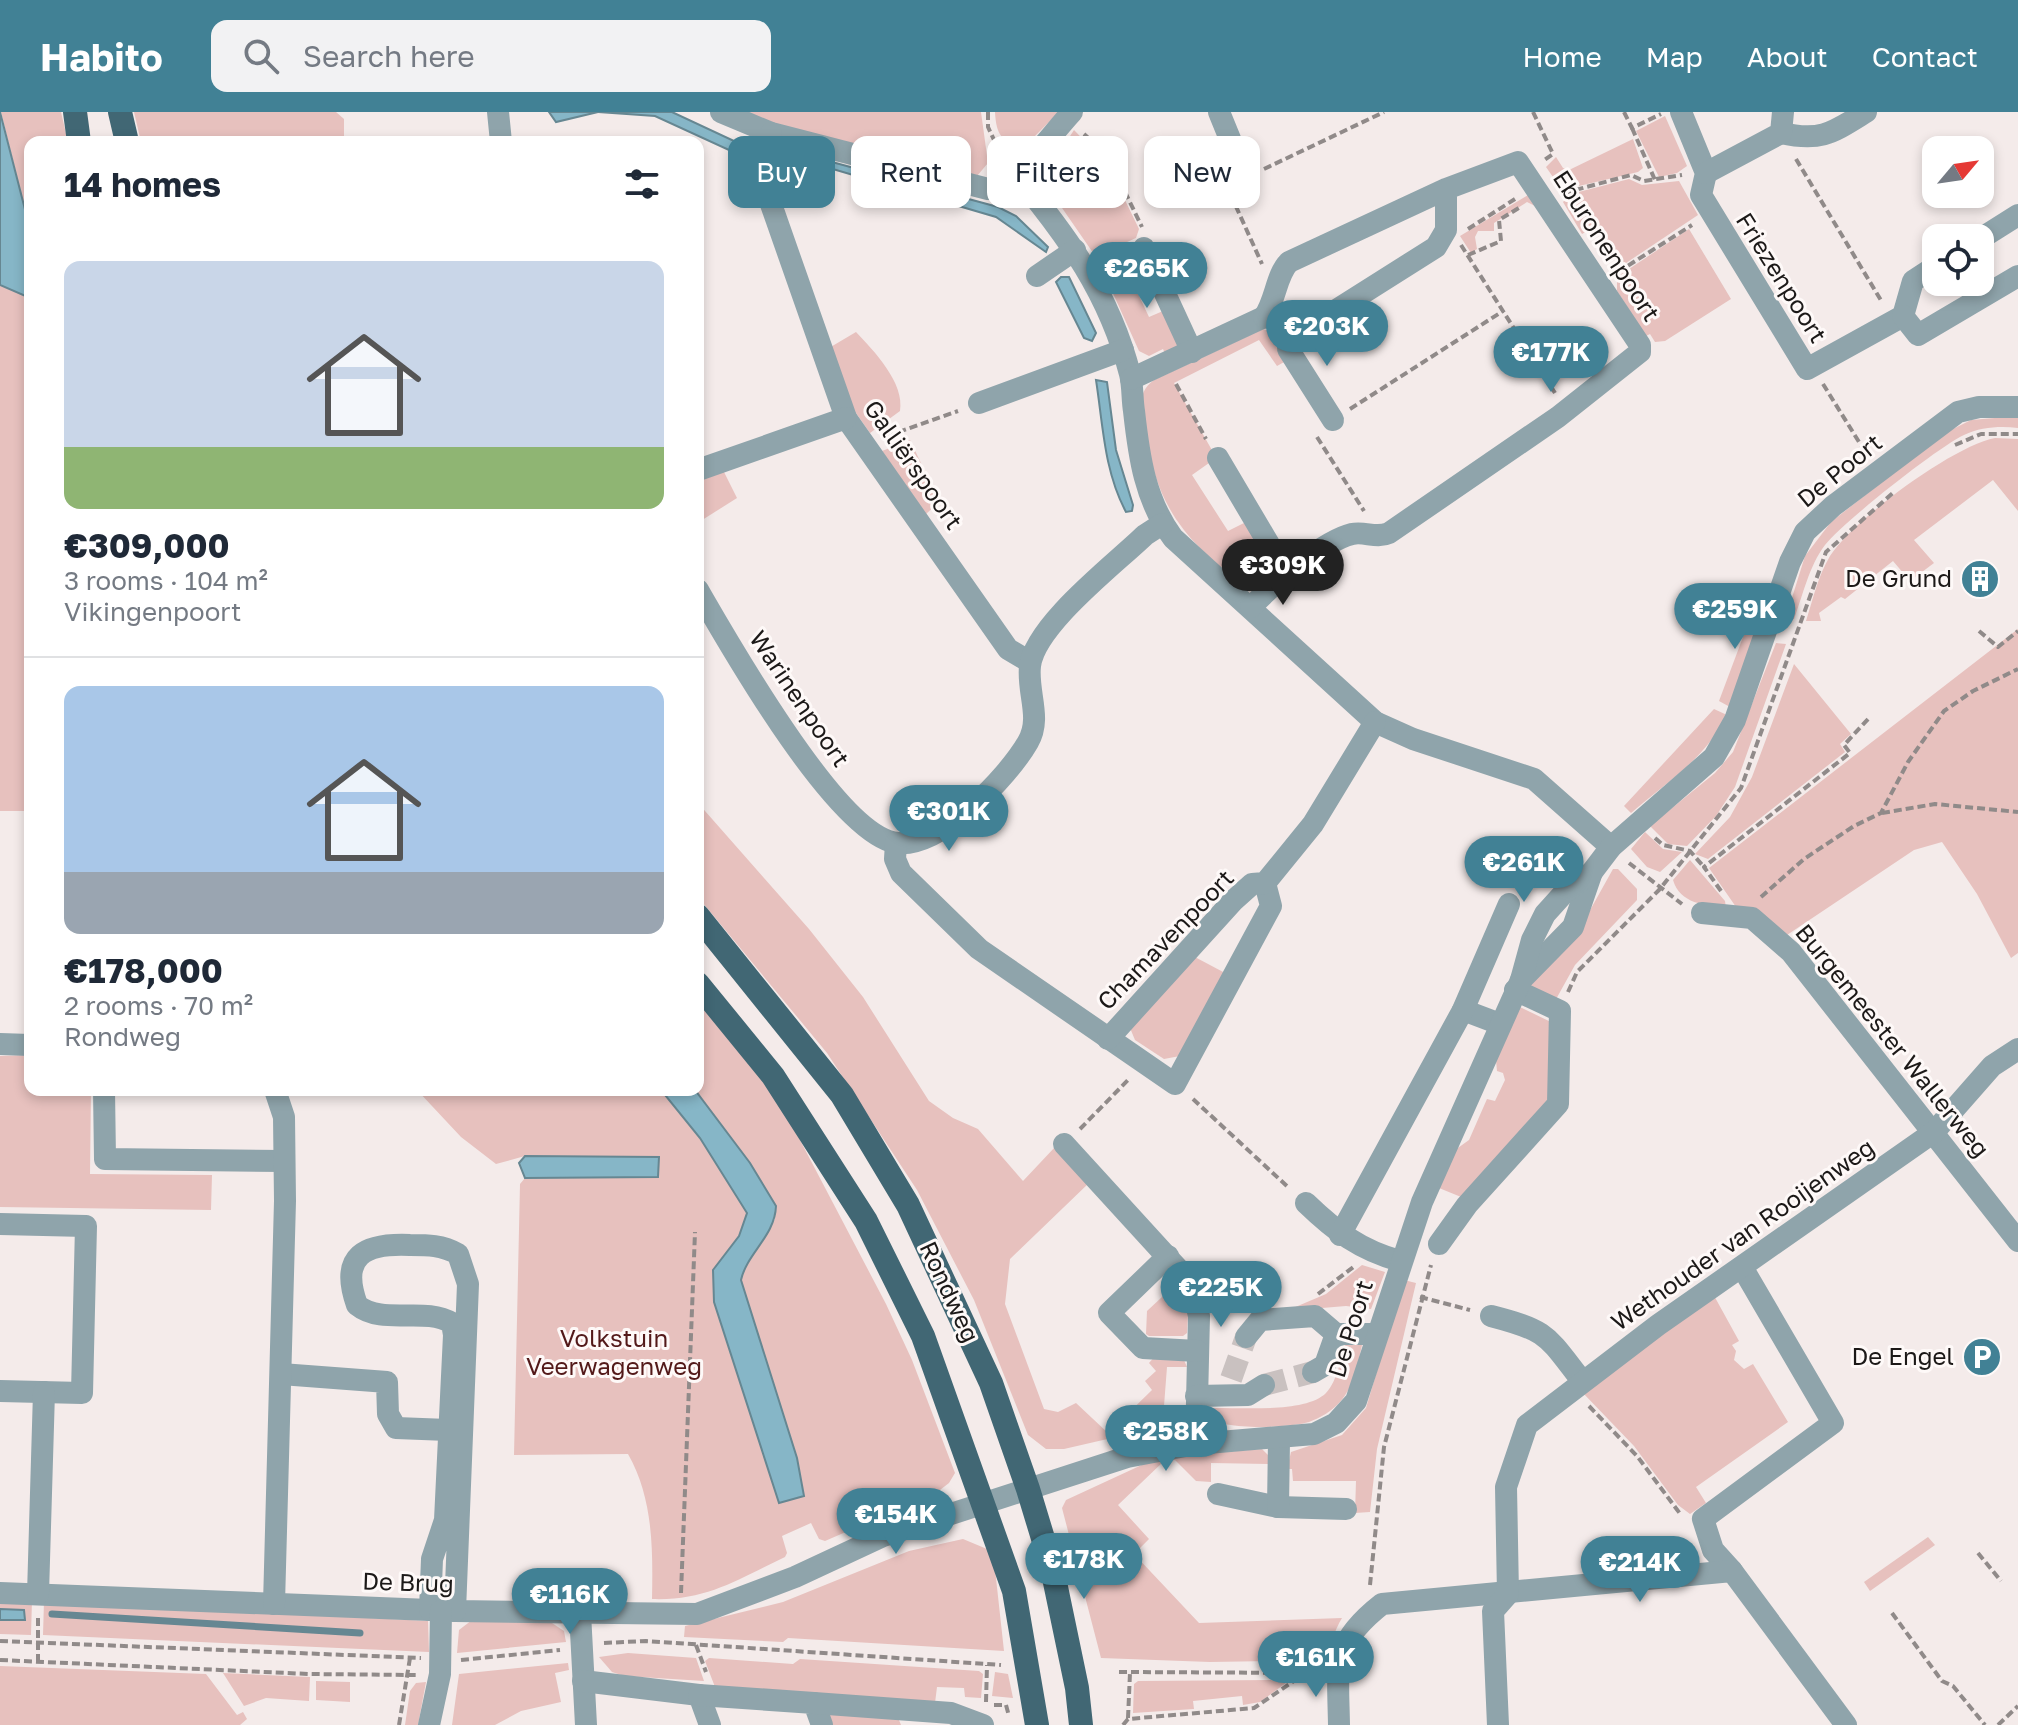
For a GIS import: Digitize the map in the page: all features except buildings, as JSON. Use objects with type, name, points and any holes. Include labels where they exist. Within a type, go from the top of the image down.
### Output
[{"type":"main road","points":[[75,112],[78,136]]},
{"type":"main road","points":[[120,112],[126,136]]},
{"type":"main road","name":"Rondweg","points":[[704,923],[842,1095],[908,1205],[991,1383],[1028,1489],[1052,1568],[1081,1725]]},
{"type":"main road","name":"Rondweg","points":[[704,991],[773,1076],[866,1221],[923,1336],[985,1502],[1014,1591],[1037,1725]]},
{"type":"street","points":[[498,112],[500,136]]},
{"type":"street","points":[[721,112],[771,133],[969,187],[987,189]]},
{"type":"street","points":[[1219,112],[1229,136]]},
{"type":"street","name":"Friezenpoort","points":[[1681,112],[1700,171],[1701,195],[1807,369],[1898,318]]},
{"type":"street","points":[[1700,171],[1782,123],[1814,138],[1826,136],[1866,112]]},
{"type":"street","points":[[1050,136],[1070,115]]},
{"type":"street","name":"Galliërspoort","points":[[771,133],[766,190],[846,418],[1008,649],[1030,662]]},
{"type":"street","name":"Eburonenpoort","points":[[1251,607],[1286,573],[1349,535],[1389,533],[1567,411],[1640,352],[1640,345],[1599,284],[1545,192],[1518,162],[1485,177],[1446,189],[1351,236],[1289,262],[1283,267],[1276,294],[1264,317]]},
{"type":"street","points":[[1131,379],[1264,317],[1311,326],[1318,323],[1436,247],[1446,230],[1446,189]]},
{"type":"street","points":[[1042,208],[1075,250],[1109,311],[1131,379],[1140,464],[1162,524],[1173,538],[1375,722],[1413,739],[1534,779],[1611,847]]},
{"type":"street","points":[[1994,230],[2018,215]]},
{"type":"street","points":[[1144,248],[1192,352]]},
{"type":"street","points":[[1037,276],[1075,250]]},
{"type":"street","points":[[1922,275],[1913,281],[1898,318],[1918,335],[2018,276]]},
{"type":"street","points":[[1291,322],[1288,349],[1333,420]]},
{"type":"street","points":[[979,403],[1123,350]]},
{"type":"street","name":"De Poort","points":[[985,1502],[1127,1457],[1196,1444],[1279,1440],[1314,1434],[1336,1423],[1356,1401],[1400,1261],[1518,985],[1573,927],[1592,872],[1611,847],[1714,757],[1735,720],[1790,562],[1805,532],[1833,506],[1958,412],[1979,407],[2018,407]]},
{"type":"street","points":[[704,468],[846,418]]},
{"type":"street","points":[[1218,458],[1286,573]]},
{"type":"street","points":[[896,843],[938,833],[964,814],[1019,756],[1036,722],[1029,689],[1030,662],[1045,631],[1145,535],[1162,524]]},
{"type":"street","name":"Warinenpoort","points":[[704,600],[790,737],[843,806],[864,827],[896,843]]},
{"type":"street","name":"Chamavenpoort","points":[[1108,1039],[1233,901],[1252,884],[1265,883],[1313,824],[1375,722]]},
{"type":"street","name":"Chamavenpoort","points":[[896,843],[895,859],[901,873],[979,949],[1175,1084],[1271,906],[1265,883]]},
{"type":"street","points":[[1340,1235],[1463,1010],[1509,904]]},
{"type":"street","points":[[1702,913],[1745,917]]},
{"type":"street","name":"Burgemeester Wallerweg","points":[[1745,917],[1791,952],[2018,1241]]},
{"type":"street","points":[[1439,1244],[1467,1205],[1558,1104],[1560,1011],[1518,985]]},
{"type":"street","points":[[1463,1010],[1500,1024]]},
{"type":"street","points":[[0,1044],[24,1045]]},
{"type":"street","name":"Wethouder van Rooijenweg","points":[[1508,1594],[1506,1487],[1527,1425],[1582,1381],[1934,1132],[1992,1066],[2018,1049]]},
{"type":"street","points":[[104,1096],[105,1159],[284,1161]]},
{"type":"street","points":[[274,1604],[284,1161],[284,1117],[277,1096]]},
{"type":"street","points":[[1064,1144],[1191,1283],[1196,1298],[1196,1444]]},
{"type":"street","name":"De Poort","points":[[1306,1203],[1340,1235],[1369,1252],[1400,1261]]},
{"type":"street","points":[[0,1224],[86,1226],[82,1393],[0,1391]]},
{"type":"street","points":[[429,1725],[440,1667],[468,1284],[465,1266],[458,1254],[444,1246],[381,1243],[370,1246],[355,1260],[351,1273],[357,1305],[365,1312],[442,1317],[452,1323],[445,1520],[432,1559],[442,1611]]},
{"type":"street","points":[[1163,1249],[1109,1313],[1143,1348],[1197,1351]]},
{"type":"street","points":[[1742,1267],[1833,1423],[1712,1511],[1703,1519],[1705,1532],[1713,1550],[1732,1571],[1846,1725]]},
{"type":"street","points":[[1246,1337],[1260,1320],[1315,1316],[1336,1334],[1376,1334]]},
{"type":"street","points":[[1491,1316],[1534,1327],[1546,1336],[1582,1381]]},
{"type":"street","points":[[1313,1372],[1325,1365],[1336,1334]]},
{"type":"street","points":[[281,1374],[387,1382],[388,1414],[396,1428],[448,1430]]},
{"type":"street","points":[[1196,1396],[1229,1388],[1248,1395],[1264,1385]]},
{"type":"street","points":[[38,1594],[44,1392]]},
{"type":"street","points":[[1278,1507],[1279,1440]]},
{"type":"street","points":[[1218,1494],[1278,1507],[1346,1509]]},
{"type":"street","name":"De Brug","points":[[0,1593],[442,1611],[683,1615],[718,1607],[883,1536],[985,1502]]},
{"type":"street","points":[[1339,1725],[1339,1653],[1367,1615],[1382,1604],[1732,1571]]},
{"type":"street","points":[[1498,1725],[1493,1611],[1508,1594]]},
{"type":"street","points":[[580,1613],[586,1725]]},
{"type":"street","points":[[583,1681],[699,1695],[984,1714]]},
{"type":"street","points":[[699,1695],[710,1725]]},
{"type":"street","points":[[814,1703],[822,1725]]},
{"type":"path","points":[[988,112],[992,136]]},
{"type":"path","points":[[1260,171],[1384,112]]},
{"type":"path","points":[[1468,255],[1501,241],[1499,220],[1525,204],[1535,220],[1545,192],[1540,164],[1553,154],[1533,112]]},
{"type":"path","points":[[1624,112],[1655,180]]},
{"type":"path","points":[[1632,128],[1666,112]]},
{"type":"path","points":[[1070,115],[1107,155],[1145,233],[1144,248]]},
{"type":"path","points":[[1782,123],[1898,318]]},
{"type":"path","points":[[1567,411],[1456,236],[1525,193],[1559,195],[1631,175],[1644,181],[1700,171]]},
{"type":"path","points":[[1237,208],[1276,294]]},
{"type":"path","points":[[1599,284],[1711,213]]},
{"type":"path","points":[[1370,535],[1369,519],[1314,432],[1503,311]]},
{"type":"path","points":[[1166,363],[1218,458]]},
{"type":"path","points":[[1813,366],[1864,450]]},
{"type":"path","points":[[865,444],[979,403]]},
{"type":"path","points":[[1953,447],[1981,434],[2018,434]]},
{"type":"path","points":[[1560,1011],[1577,972],[1659,890],[1741,788],[1826,552],[1898,488]]},
{"type":"path","points":[[1979,631],[1998,647],[2018,631]]},
{"type":"path","points":[[1881,813],[1908,762],[1944,711],[1973,691],[2018,669]]},
{"type":"path","points":[[1704,867],[1850,753],[1844,745],[1869,718]]},
{"type":"path","points":[[1639,822],[1663,845],[1690,851],[1745,917],[1782,876],[1847,830],[1881,813],[1935,804],[2018,812]]},
{"type":"path","points":[[1611,847],[1659,890]]},
{"type":"path","points":[[1064,1144],[1144,1064]]},
{"type":"path","points":[[1175,1084],[1306,1203]]},
{"type":"path","points":[[683,1615],[680,1579],[695,1232]]},
{"type":"path","points":[[1367,1615],[1384,1447],[1420,1296],[1439,1244]]},
{"type":"path","points":[[1420,1296],[1491,1316]]},
{"type":"path","points":[[1582,1381],[1580,1397],[1637,1456],[1690,1527],[1705,1532]]},
{"type":"path","points":[[1978,1553],[2001,1581]]},
{"type":"path","points":[[1892,1613],[1942,1681],[1953,1686],[1985,1725]]},
{"type":"path","points":[[0,1641],[410,1658],[440,1667]]},
{"type":"path","points":[[0,1660],[408,1675],[440,1667],[646,1641],[1001,1665]]},
{"type":"path","points":[[37,1642],[38,1662]]},
{"type":"path","points":[[399,1725],[410,1658]]},
{"type":"path","points":[[984,1714],[987,1665]]},
{"type":"path","points":[[1119,1672],[1338,1672]]},
{"type":"path","points":[[1123,1725],[1128,1719],[1130,1673]]},
{"type":"path","points":[[1128,1719],[1254,1708],[1306,1673]]},
{"type":"path","points":[[1998,1725],[2018,1706]]},
{"type":"green space","points":[[1,112],[61,112],[67,136],[24,136],[24,205]]},
{"type":"green space","points":[[134,112],[336,112],[344,119],[344,136],[140,136]]},
{"type":"green space","points":[[741,112],[981,112],[987,164],[977,176],[971,174],[971,136],[851,136],[851,144],[835,140],[835,136],[817,136],[773,125]]},
{"type":"green space","points":[[995,112],[1059,112],[1035,136],[1002,136]]},
{"type":"green space","points":[[1665,116],[1687,166],[1677,173],[1659,177],[1636,131]]},
{"type":"green space","points":[[1633,139],[1643,168],[1638,172],[1562,190],[1546,167],[1556,157],[1563,168],[1569,170]]},
{"type":"green space","points":[[1629,179],[1642,185],[1679,181],[1698,215],[1623,265],[1618,264],[1595,227],[1582,234],[1563,202],[1571,194]]},
{"type":"green space","points":[[1528,195],[1535,206],[1527,202],[1494,223],[1494,231],[1478,231],[1475,237],[1477,249],[1471,253],[1460,236]]},
{"type":"green space","points":[[1128,206],[1139,229],[1136,238],[1116,247],[1149,317],[1163,311],[1180,343],[1166,356],[1163,349],[1149,356],[1139,351],[1098,260],[1062,208]]},
{"type":"green space","points":[[1689,229],[1731,299],[1665,341],[1655,342],[1650,334],[1646,336],[1617,291],[1617,277]]},
{"type":"green space","points":[[0,285],[24,295],[24,811],[0,811]]},
{"type":"green space","points":[[1263,329],[1282,335],[1286,361],[1277,366],[1259,340],[1174,383],[1213,452],[1209,463],[1192,475],[1228,531],[1244,523],[1273,561],[1266,580],[1248,589],[1207,555],[1177,521],[1166,502],[1150,457],[1141,402],[1144,390],[1154,380]]},
{"type":"green space","points":[[856,332],[887,368],[900,400],[900,411],[870,433],[849,403],[829,348]]},
{"type":"green space","points":[[2018,416],[2018,428],[1984,429],[1951,442],[1850,520],[1819,553],[1794,619],[1786,617],[1805,556],[1831,522],[1943,434],[1971,420]]},
{"type":"green space","points":[[1995,438],[2018,439],[2018,511],[1993,480],[1914,540],[1934,563],[1910,581],[1893,561],[1845,599],[1841,597],[1819,613],[1821,621],[1806,621],[1830,556],[1860,523],[1931,469],[1977,444]]},
{"type":"green space","points":[[910,440],[937,497],[938,503],[926,514],[882,451]]},
{"type":"green space","points":[[722,468],[737,498],[704,519],[704,475]]},
{"type":"green space","points":[[1746,629],[1755,633],[1730,707],[1719,701]]},
{"type":"green space","points":[[2018,629],[2018,953],[2011,958],[1977,894],[1942,842],[1914,850],[1784,937],[1736,907],[1709,868]]},
{"type":"green space","points":[[1776,643],[1786,644],[1735,787],[1716,816],[1687,846],[1668,844],[1650,826],[1715,773],[1733,752]]},
{"type":"green space","points":[[1794,664],[1851,734],[1840,744],[1845,752],[1708,859],[1695,854],[1730,817],[1752,777]]},
{"type":"green space","points":[[1714,709],[1727,715],[1708,745],[1631,813],[1624,806]]},
{"type":"green space","points":[[704,810],[809,929],[863,997],[929,1101],[953,1118],[978,1129],[1023,1181],[1055,1147],[1090,1182],[1010,1259],[1005,1304],[1044,1409],[1058,1412],[1076,1403],[1108,1433],[1152,1390],[1145,1381],[1156,1371],[1149,1363],[1156,1355],[1184,1360],[1187,1367],[1167,1367],[1164,1406],[1184,1408],[1177,1423],[1064,1449],[1046,1449],[1028,1435],[974,1300],[917,1190],[827,1053],[704,904]]},
{"type":"green space","points":[[1645,832],[1663,849],[1682,852],[1660,872],[1647,867],[1631,849]]},
{"type":"green space","points":[[1690,860],[1725,901],[1726,908],[1694,902],[1676,888],[1673,880]]},
{"type":"green space","points":[[1613,869],[1618,869],[1637,889],[1637,900],[1575,965],[1555,1001],[1530,985],[1579,930]]},
{"type":"green space","points":[[1193,956],[1225,973],[1180,1056],[1164,1059],[1135,1040],[1130,1028]]},
{"type":"green space","name":"Volkstuin Veerwagenweg","points":[[704,1007],[753,1067],[790,1121],[886,1304],[912,1360],[955,1473],[949,1483],[936,1493],[825,1541],[819,1539],[811,1523],[782,1536],[787,1553],[785,1557],[722,1587],[672,1599],[652,1599],[650,1524],[642,1488],[628,1454],[514,1455],[520,1184],[525,1178],[658,1177],[525,1156],[496,1164],[461,1137],[423,1096],[666,1096],[700,1138],[747,1213],[739,1236],[721,1260],[779,1502],[804,1496],[741,1280],[743,1270],[775,1219],[749,1163],[699,1096],[704,1096]]},
{"type":"green space","points":[[1520,1007],[1555,1024],[1556,1094],[1466,1199],[1439,1188],[1455,1150],[1469,1140],[1487,1099],[1495,1101],[1505,1080],[1503,1073],[1497,1071],[1496,1060]]},
{"type":"green space","points":[[24,1055],[24,1096],[91,1096],[90,1174],[212,1175],[211,1210],[0,1207],[0,1056]]},
{"type":"green space","points":[[1362,1265],[1385,1272],[1371,1309],[1346,1306],[1286,1311],[1326,1294]]},
{"type":"green space","points":[[1404,1280],[1416,1283],[1377,1449],[1370,1512],[1355,1513],[1356,1481],[1293,1481],[1292,1469],[1287,1469],[1291,1452],[1342,1435],[1366,1408]]},
{"type":"green space","points":[[1176,1284],[1189,1298],[1187,1333],[1183,1336],[1149,1336],[1146,1334],[1147,1311]]},
{"type":"green space","points":[[1712,1292],[1739,1341],[1732,1345],[1736,1351],[1734,1360],[1744,1369],[1753,1364],[1788,1422],[1696,1487],[1706,1503],[1690,1514],[1678,1505],[1634,1446],[1582,1392]]},
{"type":"green space","points":[[1346,1340],[1362,1345],[1354,1375],[1340,1402],[1322,1416],[1300,1424],[1255,1427],[1225,1424],[1208,1416],[1208,1408],[1287,1407],[1316,1400],[1326,1393],[1333,1382]]},
{"type":"green space","points":[[1262,1449],[1268,1455],[1268,1464],[1211,1463],[1211,1482],[1196,1481],[1175,1460],[1163,1462],[1118,1505],[1149,1539],[1134,1554],[1199,1623],[1342,1618],[1321,1660],[1210,1662],[1101,1658],[1062,1508],[1066,1500],[1159,1457]]},
{"type":"green space","points":[[1928,1537],[1935,1545],[1870,1591],[1864,1582]]},
{"type":"green space","points":[[963,1539],[987,1549],[994,1560],[1004,1651],[788,1638],[783,1642],[684,1637],[685,1626],[783,1602],[909,1551]]},
{"type":"green space","points":[[0,1600],[32,1600],[31,1635],[0,1634],[0,1620],[24,1620],[24,1610],[0,1609]]},
{"type":"green space","points":[[44,1601],[428,1621],[429,1652],[43,1635]]},
{"type":"green space","points":[[472,1620],[552,1623],[564,1631],[566,1642],[457,1653],[459,1630]]},
{"type":"green space","points":[[628,1653],[696,1658],[704,1681],[624,1676],[612,1672],[599,1657]]},
{"type":"green space","points":[[709,1658],[793,1664],[800,1659],[979,1671],[983,1674],[981,1698],[965,1697],[964,1688],[937,1687],[935,1703],[715,1687],[705,1661]]},
{"type":"green space","points":[[568,1663],[569,1670],[555,1673],[561,1702],[521,1711],[495,1725],[452,1725],[459,1674]]},
{"type":"green space","points":[[0,1666],[206,1674],[237,1715],[243,1712],[247,1719],[240,1725],[0,1725]]},
{"type":"green space","points":[[995,1672],[1008,1674],[1013,1698],[992,1696]]},
{"type":"green space","points":[[223,1673],[310,1677],[309,1701],[266,1698],[244,1706]]},
{"type":"green space","points":[[1290,1680],[1260,1702],[1243,1705],[1242,1696],[1193,1701],[1194,1709],[1133,1713],[1134,1684],[1138,1681]]},
{"type":"green space","points":[[316,1681],[350,1682],[350,1702],[316,1700]]},
{"type":"green space","points":[[426,1682],[418,1725],[405,1725],[410,1691],[416,1683]]},
{"type":"green space","points":[[825,1710],[897,1715],[901,1725],[830,1725]]},
{"type":"water","points":[[0,112],[24,206],[24,295],[0,285]]},
{"type":"water","points":[[549,112],[598,112],[556,122]]},
{"type":"water","points":[[598,112],[672,112],[728,138],[728,150],[655,116]]},
{"type":"water","points":[[835,163],[851,167],[851,174],[835,170]]},
{"type":"water","points":[[971,200],[1016,216],[1048,247],[1046,252],[996,217],[965,208],[971,208]]},
{"type":"water","points":[[1061,277],[1069,277],[1096,333],[1092,341],[1084,338],[1056,282]]},
{"type":"water","points":[[1096,380],[1107,382],[1116,450],[1133,505],[1132,511],[1126,512],[1113,480],[1105,448]]},
{"type":"water","points":[[666,1096],[700,1096],[750,1163],[776,1206],[771,1226],[741,1280],[797,1458],[804,1496],[779,1503],[714,1302],[713,1270],[739,1236],[747,1213],[700,1138]]},
{"type":"water","points":[[525,1156],[659,1157],[658,1177],[525,1178],[519,1163]]},
{"type":"water","points":[[0,1609],[24,1610],[25,1620],[0,1620]]},
{"type":"waterway","points":[[52,1614],[360,1633]]},
{"type":"tunnel","points":[[1231,1379],[1246,1337]]},
{"type":"tunnel","points":[[1264,1385],[1313,1372]]},
{"type":"place","name":"De Grund","points":[[1980,579]]},
{"type":"place","name":"De Engel","points":[[1982,1357]]}]
